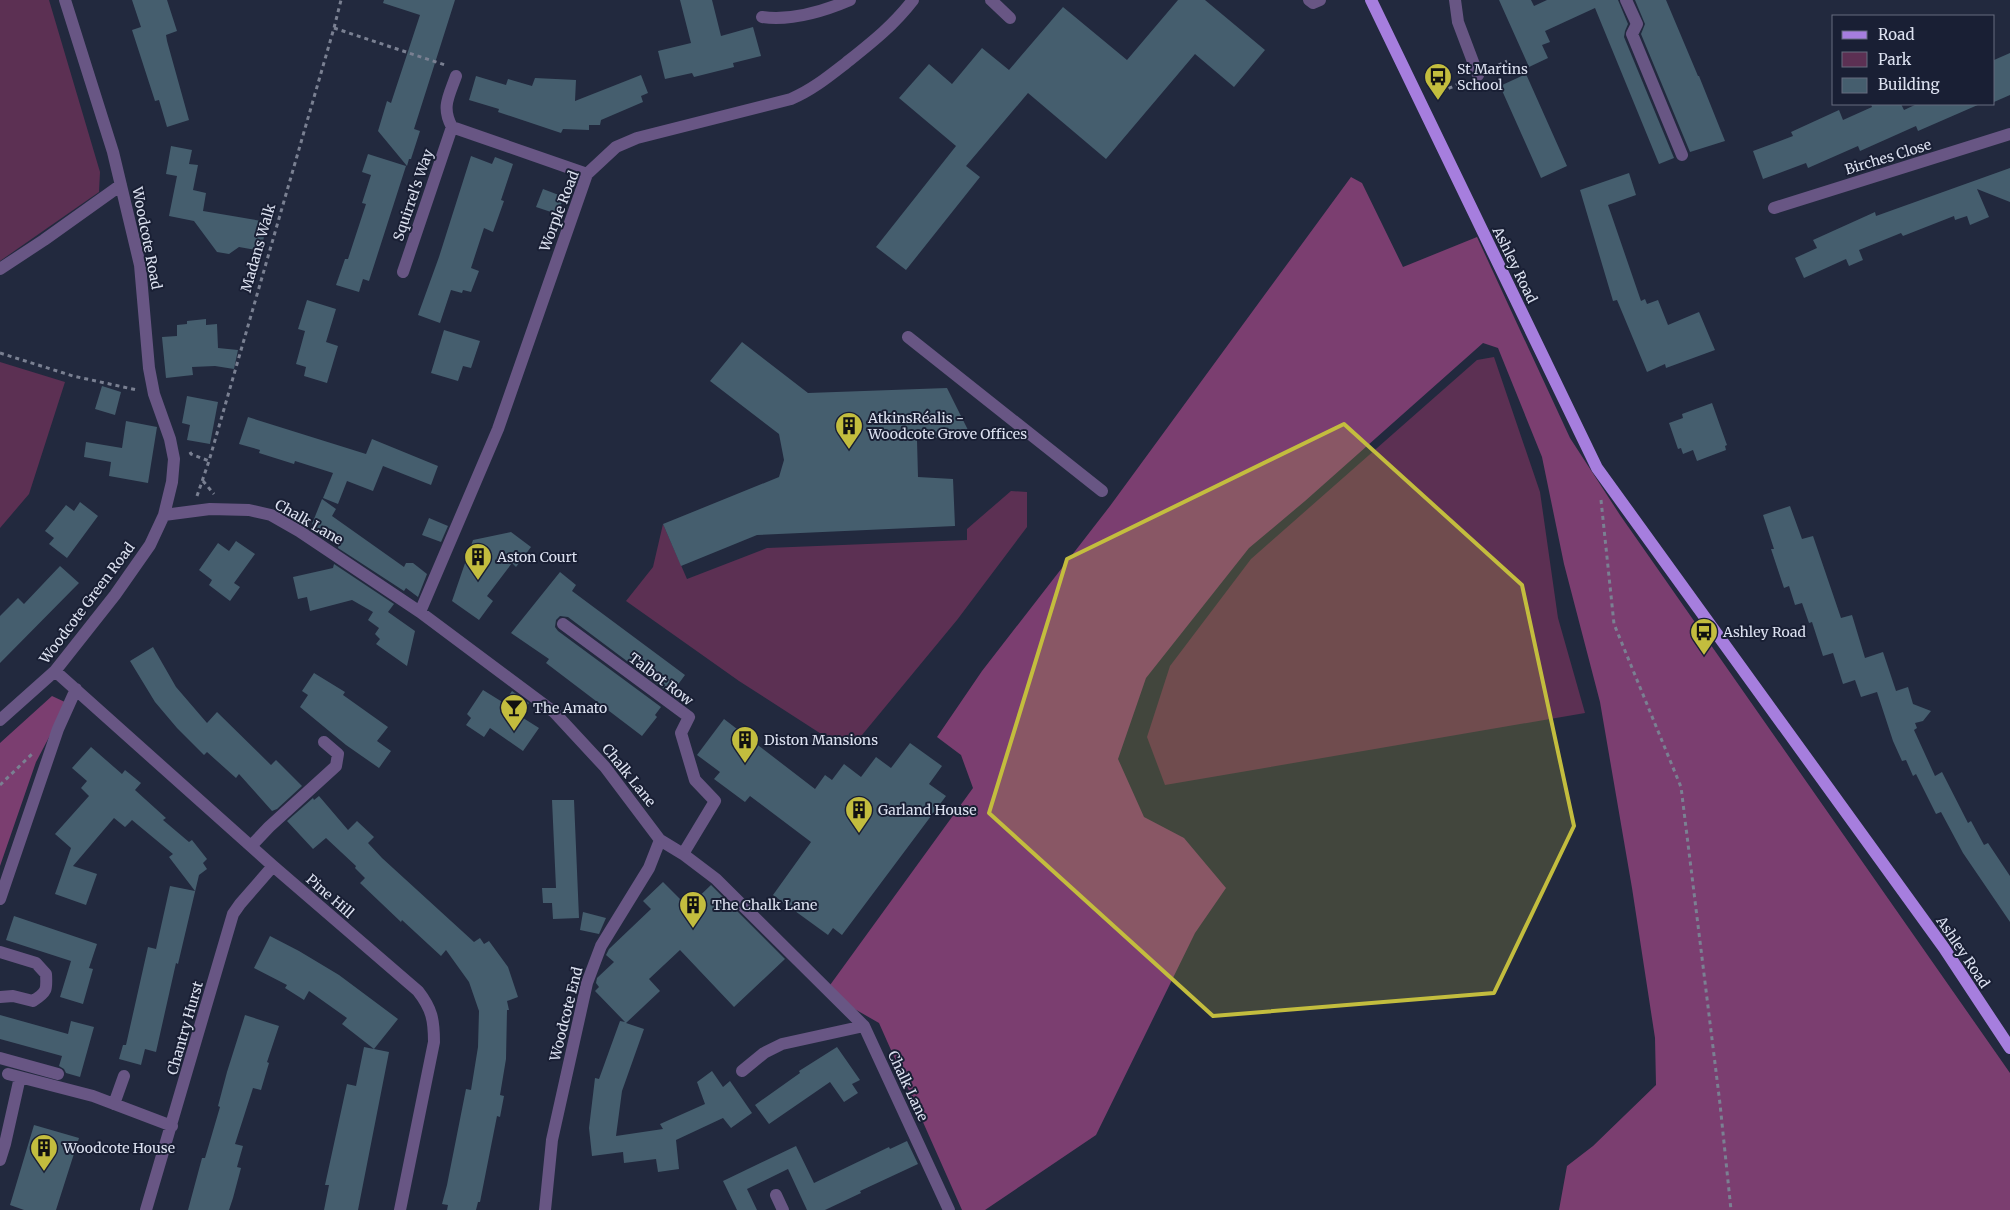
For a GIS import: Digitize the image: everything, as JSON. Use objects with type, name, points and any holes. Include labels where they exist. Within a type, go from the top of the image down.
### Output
[{"type":"main road","name":"Ashley Road","points":[[1371,0],[1597,468],[1944,948],[2010,1048]]},
{"type":"street","name":"Woodcote Road","points":[[65,0],[113,152],[140,265],[149,368],[154,394],[170,440],[174,459],[172,482],[164,515]]},
{"type":"street","points":[[762,17],[778,19],[800,16],[850,0]]},
{"type":"street","name":"Worple Road","points":[[420,612],[498,429],[587,174],[616,147],[638,138],[791,99],[810,90],[873,42],[897,20],[913,0]]},
{"type":"street","points":[[991,0],[1010,18]]},
{"type":"street","points":[[1309,0],[1313,3],[1320,0]]},
{"type":"street","points":[[1455,0],[1458,22],[1478,75]]},
{"type":"street","points":[[1626,0],[1637,24],[1632,34],[1682,155]]},
{"type":"street","points":[[456,76],[445,107],[447,118],[452,127],[587,174]]},
{"type":"street","name":"Squirrel's Way","points":[[403,272],[452,127]]},
{"type":"street","name":"Birches Close","points":[[1774,208],[2010,134]]},
{"type":"street","points":[[0,269],[121,185]]},
{"type":"street","points":[[908,337],[1102,491]]},
{"type":"street","name":"Chalk Lane","points":[[164,515],[219,503],[271,515],[300,532],[420,612],[554,712],[605,767],[660,840],[683,854],[716,879],[864,1026],[949,1210]]},
{"type":"street","name":"Woodcote Green Road","points":[[0,720],[55,671],[115,595],[150,545],[164,515]]},
{"type":"street","name":"Talbot Row","points":[[563,624],[689,717],[681,733],[696,780],[715,801],[683,854]]},
{"type":"street","name":"Pine Hill","points":[[55,671],[273,866],[418,991],[429,1005],[434,1025],[434,1042],[400,1210]]},
{"type":"street","points":[[0,898],[58,729],[76,689]]},
{"type":"street","points":[[251,846],[336,766],[338,754],[324,742]]},
{"type":"street","name":"Woodcote End","points":[[545,1210],[552,1140],[588,983],[601,946],[649,868],[660,840]]},
{"type":"street","name":"Chantry Hurst","points":[[146,1210],[233,914],[273,866]]},
{"type":"street","points":[[0,952],[36,963],[46,974],[47,986],[44,994],[33,1001],[13,996],[0,997]]},
{"type":"street","points":[[742,1071],[764,1053],[782,1044],[864,1026]]},
{"type":"street","points":[[0,1058],[58,1074]]},
{"type":"street","points":[[0,1160],[5,1144],[14,1075],[93,1096],[172,1126]]},
{"type":"street","points":[[114,1104],[124,1076]]},
{"type":"street","points":[[776,1195],[783,1210]]},
{"type":"path","name":"Madans Walk","points":[[219,503],[203,481],[341,0]]},
{"type":"path","points":[[334,28],[448,65],[456,76]]},
{"type":"path","points":[[0,353],[73,376],[154,394]]},
{"type":"path","points":[[1600,497],[1614,624],[1681,787],[1720,1104],[1731,1210]]},
{"type":"path","points":[[0,785],[39,747]]},
{"type":"highlighted area","points":[[1344,424],[1522,585],[1574,826],[1494,993],[1213,1016],[989,813],[1067,559]]},
{"type":"green space","points":[[0,0],[49,0],[100,172],[99,192],[0,261]]},
{"type":"green space","points":[[1494,357],[1540,492],[1558,618],[1585,713],[1165,785],[1147,737],[1170,666],[1251,559],[1477,360]]},
{"type":"green space","points":[[0,362],[65,382],[29,494],[0,528]]},
{"type":"green space","points":[[1011,491],[1027,492],[1027,527],[957,620],[862,735],[843,741],[829,739],[739,681],[626,601],[653,567],[663,524],[687,579],[767,548],[967,540],[967,529]]},
{"type":"shaded area","points":[[1351,177],[1362,183],[1403,267],[1477,237],[1570,438],[1620,515],[2010,1073],[2010,1210],[1559,1210],[1567,1166],[1593,1146],[1656,1085],[1655,1038],[1632,888],[1600,702],[1564,564],[1542,457],[1498,348],[1483,343],[1305,501],[1249,548],[1146,678],[1118,759],[1144,817],[1184,838],[1226,888],[1195,933],[1096,1135],[985,1210],[962,1210],[879,1023],[825,992],[973,788],[961,755],[937,737],[982,671],[1110,506]]},
{"type":"shaded area","points":[[52,696],[67,703],[36,762],[0,866],[0,743]]},
{"type":"building","points":[[132,0],[167,0],[177,31],[166,35],[167,41],[189,120],[167,127],[159,100],[155,101],[132,30],[141,27]]},
{"type":"building","points":[[384,0],[455,0],[414,129],[420,131],[407,166],[378,131],[387,101],[391,103],[420,15],[383,3]]},
{"type":"building","points":[[680,0],[712,0],[721,36],[753,27],[761,56],[733,63],[734,67],[694,77],[692,73],[665,79],[658,51],[691,43]]},
{"type":"building","points":[[1178,0],[1205,0],[1265,50],[1234,87],[1195,54],[1106,159],[1028,93],[966,166],[980,177],[906,270],[876,247],[956,146],[899,98],[929,64],[952,84],[982,48],[1009,70],[1063,7],[1127,60]]},
{"type":"building","points":[[1499,0],[1531,0],[1534,6],[1547,0],[1618,0],[1628,24],[1624,37],[1674,158],[1659,164],[1595,8],[1545,31],[1550,42],[1542,45],[1548,58],[1529,67]]},
{"type":"building","points":[[1635,0],[1666,0],[1725,141],[1690,152],[1641,34],[1645,24]]},
{"type":"building","points":[[2010,53],[2010,95],[1995,102],[1995,60]]},
{"type":"building","points":[[1526,74],[1567,166],[1541,178],[1500,86]]},
{"type":"building","points":[[641,75],[648,93],[641,96],[643,102],[601,120],[600,125],[589,125],[589,130],[563,129],[561,133],[498,112],[499,109],[469,100],[476,76],[506,85],[508,79],[532,86],[535,78],[576,80],[575,101]]},
{"type":"building","points":[[1871,105],[1902,105],[1904,110],[1915,105],[1978,105],[1918,131],[1916,126],[1860,151],[1858,146],[1808,168],[1806,163],[1763,179],[1753,151],[1793,136],[1791,132],[1839,110],[1843,120],[1872,107]]},
{"type":"building","points":[[171,146],[192,150],[189,164],[198,165],[193,190],[206,193],[203,211],[267,222],[261,251],[239,247],[229,254],[217,252],[194,221],[169,216],[177,176],[166,174]]},
{"type":"building","points":[[368,154],[406,166],[369,281],[363,279],[359,292],[336,285],[345,259],[348,259],[366,204],[362,203],[371,175],[362,172]]},
{"type":"building","points":[[471,156],[492,164],[495,157],[513,164],[501,200],[504,201],[493,232],[484,228],[471,268],[479,271],[471,292],[463,290],[462,293],[451,290],[440,323],[418,315],[439,257]]},
{"type":"building","points":[[2010,168],[2010,202],[1977,189],[1989,217],[1970,225],[1967,216],[1955,220],[1954,216],[1903,236],[1901,233],[1859,250],[1863,260],[1849,266],[1846,259],[1804,278],[1795,258],[1817,248],[1813,240],[1875,212],[1876,216]]},
{"type":"building","points":[[1629,173],[1636,195],[1608,205],[1641,301],[1645,299],[1647,304],[1658,300],[1668,325],[1699,312],[1715,350],[1666,368],[1665,364],[1647,372],[1617,300],[1613,301],[1580,190]]},
{"type":"building","points":[[543,189],[564,197],[557,214],[536,207]]},
{"type":"building","points":[[307,300],[336,309],[326,342],[338,346],[327,383],[304,376],[306,367],[296,364],[305,331],[298,329]]},
{"type":"building","points":[[206,319],[206,325],[217,324],[218,348],[238,350],[234,369],[215,366],[192,367],[193,375],[166,378],[162,337],[177,336],[177,325],[187,324],[187,321]]},
{"type":"building","points":[[444,330],[480,341],[471,368],[463,366],[458,381],[431,373]]},
{"type":"building","name":"AtkinsRéalis - Woodcote Grove Offices","points":[[742,342],[808,393],[947,388],[970,434],[917,440],[918,477],[953,479],[955,526],[757,535],[681,566],[663,524],[779,477],[784,460],[779,434],[710,381]]},
{"type":"building","points":[[102,386],[121,392],[115,415],[95,409]]},
{"type":"building","points":[[187,396],[218,402],[210,444],[187,440],[190,425],[182,423]]},
{"type":"building","points":[[1712,403],[1727,445],[1725,446],[1726,450],[1697,461],[1693,450],[1683,454],[1681,448],[1678,449],[1669,423],[1683,418],[1682,414]]},
{"type":"building","points":[[248,417],[366,454],[372,439],[438,466],[431,485],[383,466],[373,491],[347,481],[338,504],[323,498],[333,473],[295,461],[294,464],[259,453],[260,450],[239,444]]},
{"type":"building","points":[[126,421],[157,427],[148,483],[109,476],[111,462],[84,457],[86,442],[122,448]]},
{"type":"building","points":[[322,499],[336,509],[332,516],[404,567],[406,563],[413,563],[427,574],[418,597],[406,588],[404,591],[338,548],[339,543],[312,524]]},
{"type":"building","points":[[80,502],[98,516],[67,558],[49,544],[54,538],[45,531],[66,505],[74,511]]},
{"type":"building","points":[[1790,506],[1802,539],[1813,536],[1841,618],[1852,615],[1865,658],[1883,652],[1896,691],[1908,687],[1913,704],[1931,711],[1923,721],[1915,723],[1917,728],[1914,730],[1935,776],[1942,772],[1968,823],[1971,821],[1984,845],[1988,843],[2010,876],[2010,922],[1963,853],[1941,812],[1936,814],[1916,774],[1913,776],[1906,760],[1902,761],[1893,741],[1877,692],[1861,697],[1855,680],[1843,684],[1833,653],[1823,656],[1812,622],[1809,623],[1802,603],[1795,605],[1789,586],[1784,588],[1771,549],[1774,549],[1763,515]]},
{"type":"building","points":[[429,518],[448,526],[441,542],[422,535]]},
{"type":"building","name":"Aston Court","points":[[511,532],[531,547],[516,567],[512,563],[487,596],[493,601],[479,620],[452,601],[473,540]]},
{"type":"building","points":[[236,541],[255,554],[234,583],[240,587],[230,601],[209,585],[212,580],[199,570],[218,543],[229,551]]},
{"type":"building","points":[[334,564],[394,604],[388,612],[415,631],[407,666],[376,644],[380,639],[375,634],[379,628],[368,620],[373,612],[352,600],[310,611],[307,597],[298,599],[293,577],[333,568]]},
{"type":"building","points":[[60,566],[79,583],[0,663],[0,616],[18,598],[24,604]]},
{"type":"building","points":[[560,572],[576,585],[572,591],[685,675],[671,694],[568,617],[560,616],[556,620],[555,627],[558,631],[661,707],[655,715],[657,717],[642,736],[546,663],[549,659],[511,633]]},
{"type":"building","points":[[153,647],[176,687],[207,723],[217,712],[271,765],[276,760],[302,786],[277,809],[272,811],[239,774],[236,778],[207,752],[204,755],[155,702],[130,661]]},
{"type":"building","points":[[314,673],[345,692],[343,695],[388,727],[377,741],[391,751],[379,768],[346,745],[300,707],[308,695],[302,691]]},
{"type":"building","points":[[483,690],[504,703],[512,691],[529,703],[520,716],[539,728],[523,751],[490,728],[484,737],[466,725],[471,718],[467,714]]},
{"type":"building","name":"Garland House","points":[[724,719],[815,789],[825,775],[832,780],[844,764],[861,777],[876,757],[891,768],[910,743],[942,766],[929,784],[946,796],[842,935],[833,928],[828,935],[773,895],[811,842],[750,796],[745,802],[714,779],[720,772],[697,755]]},
{"type":"building","points":[[91,747],[122,774],[125,770],[141,783],[135,790],[166,818],[163,820],[189,842],[192,840],[207,859],[203,863],[207,869],[199,875],[178,964],[176,963],[156,1052],[145,1049],[141,1065],[119,1059],[123,1045],[126,1045],[148,947],[156,949],[170,886],[195,891],[169,857],[173,854],[132,820],[125,827],[114,818],[73,866],[97,874],[86,905],[55,894],[71,848],[55,834],[89,796],[81,788],[87,781],[72,768]]},
{"type":"building","points":[[319,796],[348,830],[357,821],[374,837],[368,843],[382,858],[474,942],[480,938],[484,944],[489,941],[508,967],[518,997],[507,1001],[509,1010],[507,1010],[506,1059],[500,1095],[504,1096],[500,1117],[497,1116],[480,1202],[478,1202],[476,1210],[447,1210],[448,1205],[442,1204],[466,1089],[471,1090],[478,1047],[479,1011],[469,982],[446,950],[441,956],[402,920],[401,922],[360,883],[365,878],[355,868],[356,866],[326,838],[313,849],[287,821],[313,798],[314,800]]},
{"type":"building","points":[[552,800],[574,800],[579,918],[553,919],[552,903],[543,903],[542,888],[556,888]]},
{"type":"building","points":[[663,882],[688,907],[711,885],[785,959],[734,1007],[680,950],[649,979],[660,991],[626,1023],[644,1029],[622,1091],[616,1136],[663,1129],[660,1124],[705,1104],[697,1082],[712,1071],[723,1087],[730,1081],[752,1113],[731,1128],[723,1118],[676,1140],[679,1169],[658,1172],[656,1159],[624,1163],[623,1152],[592,1156],[589,1128],[595,1078],[599,1079],[620,1021],[625,1022],[595,991],[599,987],[596,983],[597,978],[614,962],[606,955],[609,949],[651,909],[643,901]]},
{"type":"building","points":[[583,912],[606,918],[599,934],[580,930]]},
{"type":"building","points":[[14,916],[97,944],[89,968],[93,969],[83,1004],[60,997],[71,961],[6,940]]},
{"type":"building","points":[[270,936],[339,975],[398,1019],[374,1049],[342,1024],[347,1018],[309,991],[304,1000],[285,988],[287,985],[254,968]]},
{"type":"building","points":[[0,1015],[68,1034],[71,1021],[94,1027],[80,1077],[66,1073],[59,1066],[62,1056],[0,1039]]},
{"type":"building","points":[[245,1015],[279,1026],[267,1062],[269,1063],[261,1090],[253,1088],[235,1144],[243,1146],[237,1167],[241,1168],[233,1198],[229,1210],[188,1210],[202,1158],[205,1158],[220,1107],[218,1106],[227,1072]]},
{"type":"building","points":[[364,1047],[389,1052],[358,1210],[324,1210],[329,1185],[325,1185],[347,1084],[356,1086]]},
{"type":"building","points":[[837,1047],[860,1080],[852,1084],[858,1093],[844,1102],[830,1082],[769,1124],[755,1105],[800,1073],[799,1071]]},
{"type":"building","name":"Woodcote House","points":[[34,1125],[79,1138],[56,1210],[24,1210],[10,1205]]},
{"type":"building","points":[[907,1141],[918,1164],[860,1191],[861,1193],[825,1210],[807,1210],[788,1169],[747,1189],[757,1210],[737,1210],[723,1181],[796,1146],[814,1183],[889,1147],[890,1149]]},
{"type":"place","name":"St Martins School","points":[[1438,101]]},
{"type":"place","name":"AtkinsRéalis - Woodcote Grove Offices","points":[[849,450]]},
{"type":"place","name":"Aston Court","points":[[478,581]]},
{"type":"place","name":"Ashley Road","points":[[1704,656]]},
{"type":"place","name":"The Amato","points":[[514,732]]},
{"type":"place","name":"Diston Mansions","points":[[745,764]]},
{"type":"place","name":"Garland House","points":[[859,834]]},
{"type":"place","name":"The Chalk Lane","points":[[693,929]]},
{"type":"place","name":"Woodcote House","points":[[44,1172]]}]
